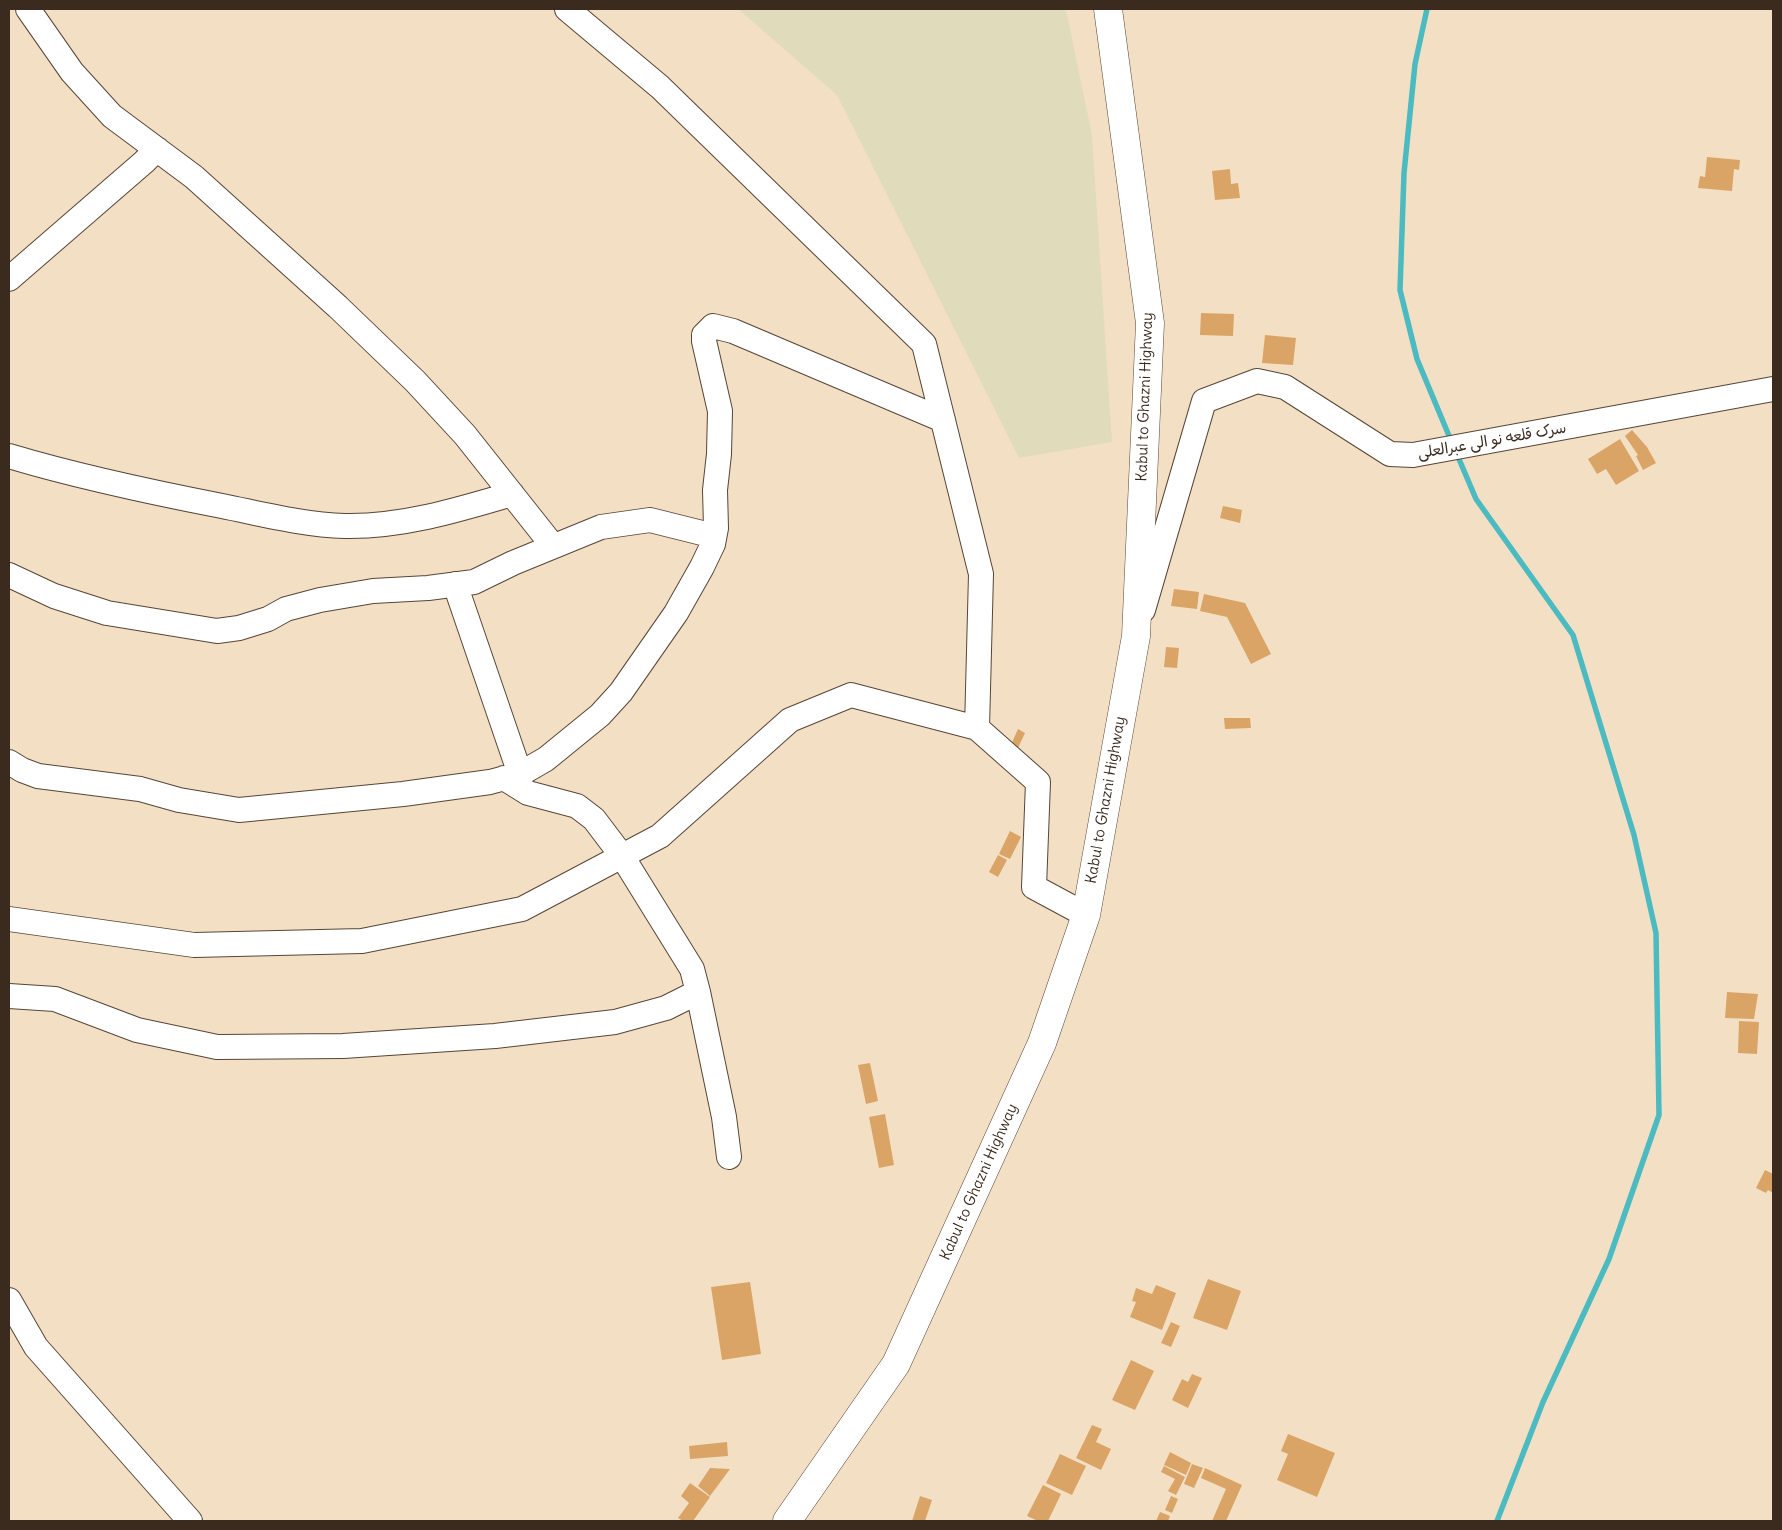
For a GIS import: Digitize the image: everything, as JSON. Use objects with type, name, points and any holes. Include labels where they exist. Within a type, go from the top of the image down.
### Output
[{"type":"highway","name":"Kabul to Ghazni Highway","points":[[787,1521],[896,1364],[1042,1043],[1086,915],[1136,636],[1150,323],[1108,9]]},
{"type":"street","points":[[28,9],[72,72],[112,116],[194,177],[338,307],[415,381],[465,435],[553,546]]},
{"type":"street","points":[[568,9],[660,87],[924,344],[980,574],[977,728]]},
{"type":"street","points":[[9,280],[144,162],[156,149]]},
{"type":"street","points":[[9,762],[22,770],[38,776],[140,789],[179,800],[238,810],[403,794],[490,782],[512,776],[553,754],[600,715],[621,692],[676,613],[713,544],[720,411],[704,335],[714,326],[733,330],[943,420]]},
{"type":"street","name":"سرک قلعه نو الی عبرالعلی","points":[[1136,636],[1204,401],[1257,381],[1285,387],[1390,454],[1413,455],[1773,388]]},
{"type":"street","points":[[9,456],[56,470],[152,492],[300,521],[345,526],[395,523],[452,512],[512,494]]},
{"type":"street","points":[[9,575],[54,596],[107,613],[217,631],[238,628],[268,619],[286,609],[320,600],[373,591],[474,582],[513,562],[601,526],[650,520],[714,536]]},
{"type":"street","points":[[455,584],[512,776],[528,793],[577,806],[594,819],[622,856],[692,969],[724,1117],[729,1157]]},
{"type":"street","points":[[9,919],[194,945],[362,941],[522,909],[660,836],[790,720],[851,695],[977,728],[1038,782],[1034,886],[1086,915]]},
{"type":"street","points":[[9,996],[54,999],[137,1030],[218,1047],[343,1046],[504,1035],[615,1022],[666,1008],[698,992]]},
{"type":"street","points":[[9,1300],[36,1347],[190,1521]]},
{"type":"shaded area","points":[[738,9],[1066,9],[1092,135],[1112,442],[1019,458],[837,95]]},
{"type":"building","points":[[1707,157],[1740,160],[1739,170],[1734,169],[1732,191],[1698,188],[1700,176],[1705,177]]},
{"type":"building","points":[[1230,169],[1231,184],[1238,183],[1240,198],[1215,200],[1212,171]]},
{"type":"building","points":[[1201,313],[1234,314],[1233,336],[1200,335]]},
{"type":"building","points":[[1265,335],[1296,338],[1293,365],[1262,363]]},
{"type":"building","points":[[1632,430],[1647,447],[1656,463],[1643,470],[1636,456],[1638,455],[1625,436]]},
{"type":"building","points":[[1620,439],[1639,471],[1616,485],[1606,469],[1597,474],[1588,459]]},
{"type":"building","points":[[1223,506],[1242,510],[1240,523],[1220,518]]},
{"type":"building","points":[[1174,589],[1199,592],[1197,609],[1171,606]]},
{"type":"building","points":[[1204,594],[1245,603],[1271,654],[1251,664],[1227,617],[1200,611]]},
{"type":"building","points":[[1166,647],[1179,648],[1177,668],[1164,667]]},
{"type":"building","points":[[1224,718],[1250,718],[1251,728],[1225,729]]},
{"type":"building","points":[[1018,729],[1025,733],[1018,748],[1011,745]]},
{"type":"building","points":[[1010,831],[1021,837],[1010,859],[999,854]]},
{"type":"building","points":[[998,855],[1007,860],[998,877],[989,872]]},
{"type":"building","points":[[1727,992],[1758,994],[1754,1019],[1725,1018]]},
{"type":"building","points":[[1739,1021],[1759,1022],[1757,1054],[1738,1053]]},
{"type":"building","points":[[870,1063],[878,1101],[866,1104],[858,1065]]},
{"type":"building","points":[[885,1114],[894,1165],[879,1168],[869,1117]]},
{"type":"building","points":[[1765,1170],[1773,1174],[1773,1193],[1768,1190],[1766,1193],[1756,1188]]},
{"type":"building","points":[[1208,1279],[1241,1291],[1227,1330],[1193,1318]]},
{"type":"building","points":[[750,1282],[761,1354],[722,1360],[711,1287]]},
{"type":"building","points":[[1156,1285],[1176,1293],[1162,1330],[1130,1317],[1136,1302],[1132,1301],[1136,1288],[1152,1294]]},
{"type":"building","points":[[1171,1322],[1180,1326],[1171,1347],[1161,1343]]},
{"type":"building","points":[[1131,1360],[1154,1371],[1135,1410],[1112,1400]]},
{"type":"building","points":[[1192,1374],[1202,1378],[1188,1408],[1172,1400],[1182,1379],[1188,1382]]},
{"type":"building","points":[[1092,1425],[1102,1429],[1096,1442],[1111,1449],[1101,1470],[1076,1458]]},
{"type":"building","points":[[1288,1434],[1335,1453],[1317,1497],[1277,1480],[1288,1454],[1281,1451]]},
{"type":"building","points":[[727,1442],[728,1456],[690,1459],[689,1446]]},
{"type":"building","points":[[1170,1452],[1191,1463],[1186,1475],[1164,1465]]},
{"type":"building","points":[[1060,1454],[1086,1466],[1072,1495],[1046,1483]]},
{"type":"building","points":[[1192,1464],[1203,1468],[1194,1488],[1184,1484]]},
{"type":"building","points":[[1164,1466],[1185,1477],[1176,1495],[1168,1491],[1175,1479],[1161,1472]]},
{"type":"building","points":[[710,1468],[730,1469],[710,1496],[698,1486]]},
{"type":"building","points":[[1205,1468],[1242,1485],[1226,1521],[1212,1521],[1226,1489],[1201,1478]]},
{"type":"building","points":[[690,1483],[710,1497],[693,1521],[683,1521],[678,1518],[689,1503],[681,1496]]},
{"type":"building","points":[[1043,1485],[1061,1494],[1048,1521],[1038,1521],[1027,1516]]},
{"type":"building","points":[[920,1496],[932,1500],[925,1521],[912,1521]]},
{"type":"building","points":[[1171,1496],[1178,1499],[1172,1513],[1165,1510]]},
{"type":"building","points":[[1160,1512],[1170,1516],[1168,1521],[1156,1521]]},
{"type":"waterway","points":[[1427,9],[1415,64],[1404,173],[1400,290],[1417,359],[1452,443]]},
{"type":"waterway","points":[[1456,452],[1476,499],[1573,635],[1634,835],[1656,933],[1659,1115],[1609,1259],[1543,1402],[1497,1521]]}]
